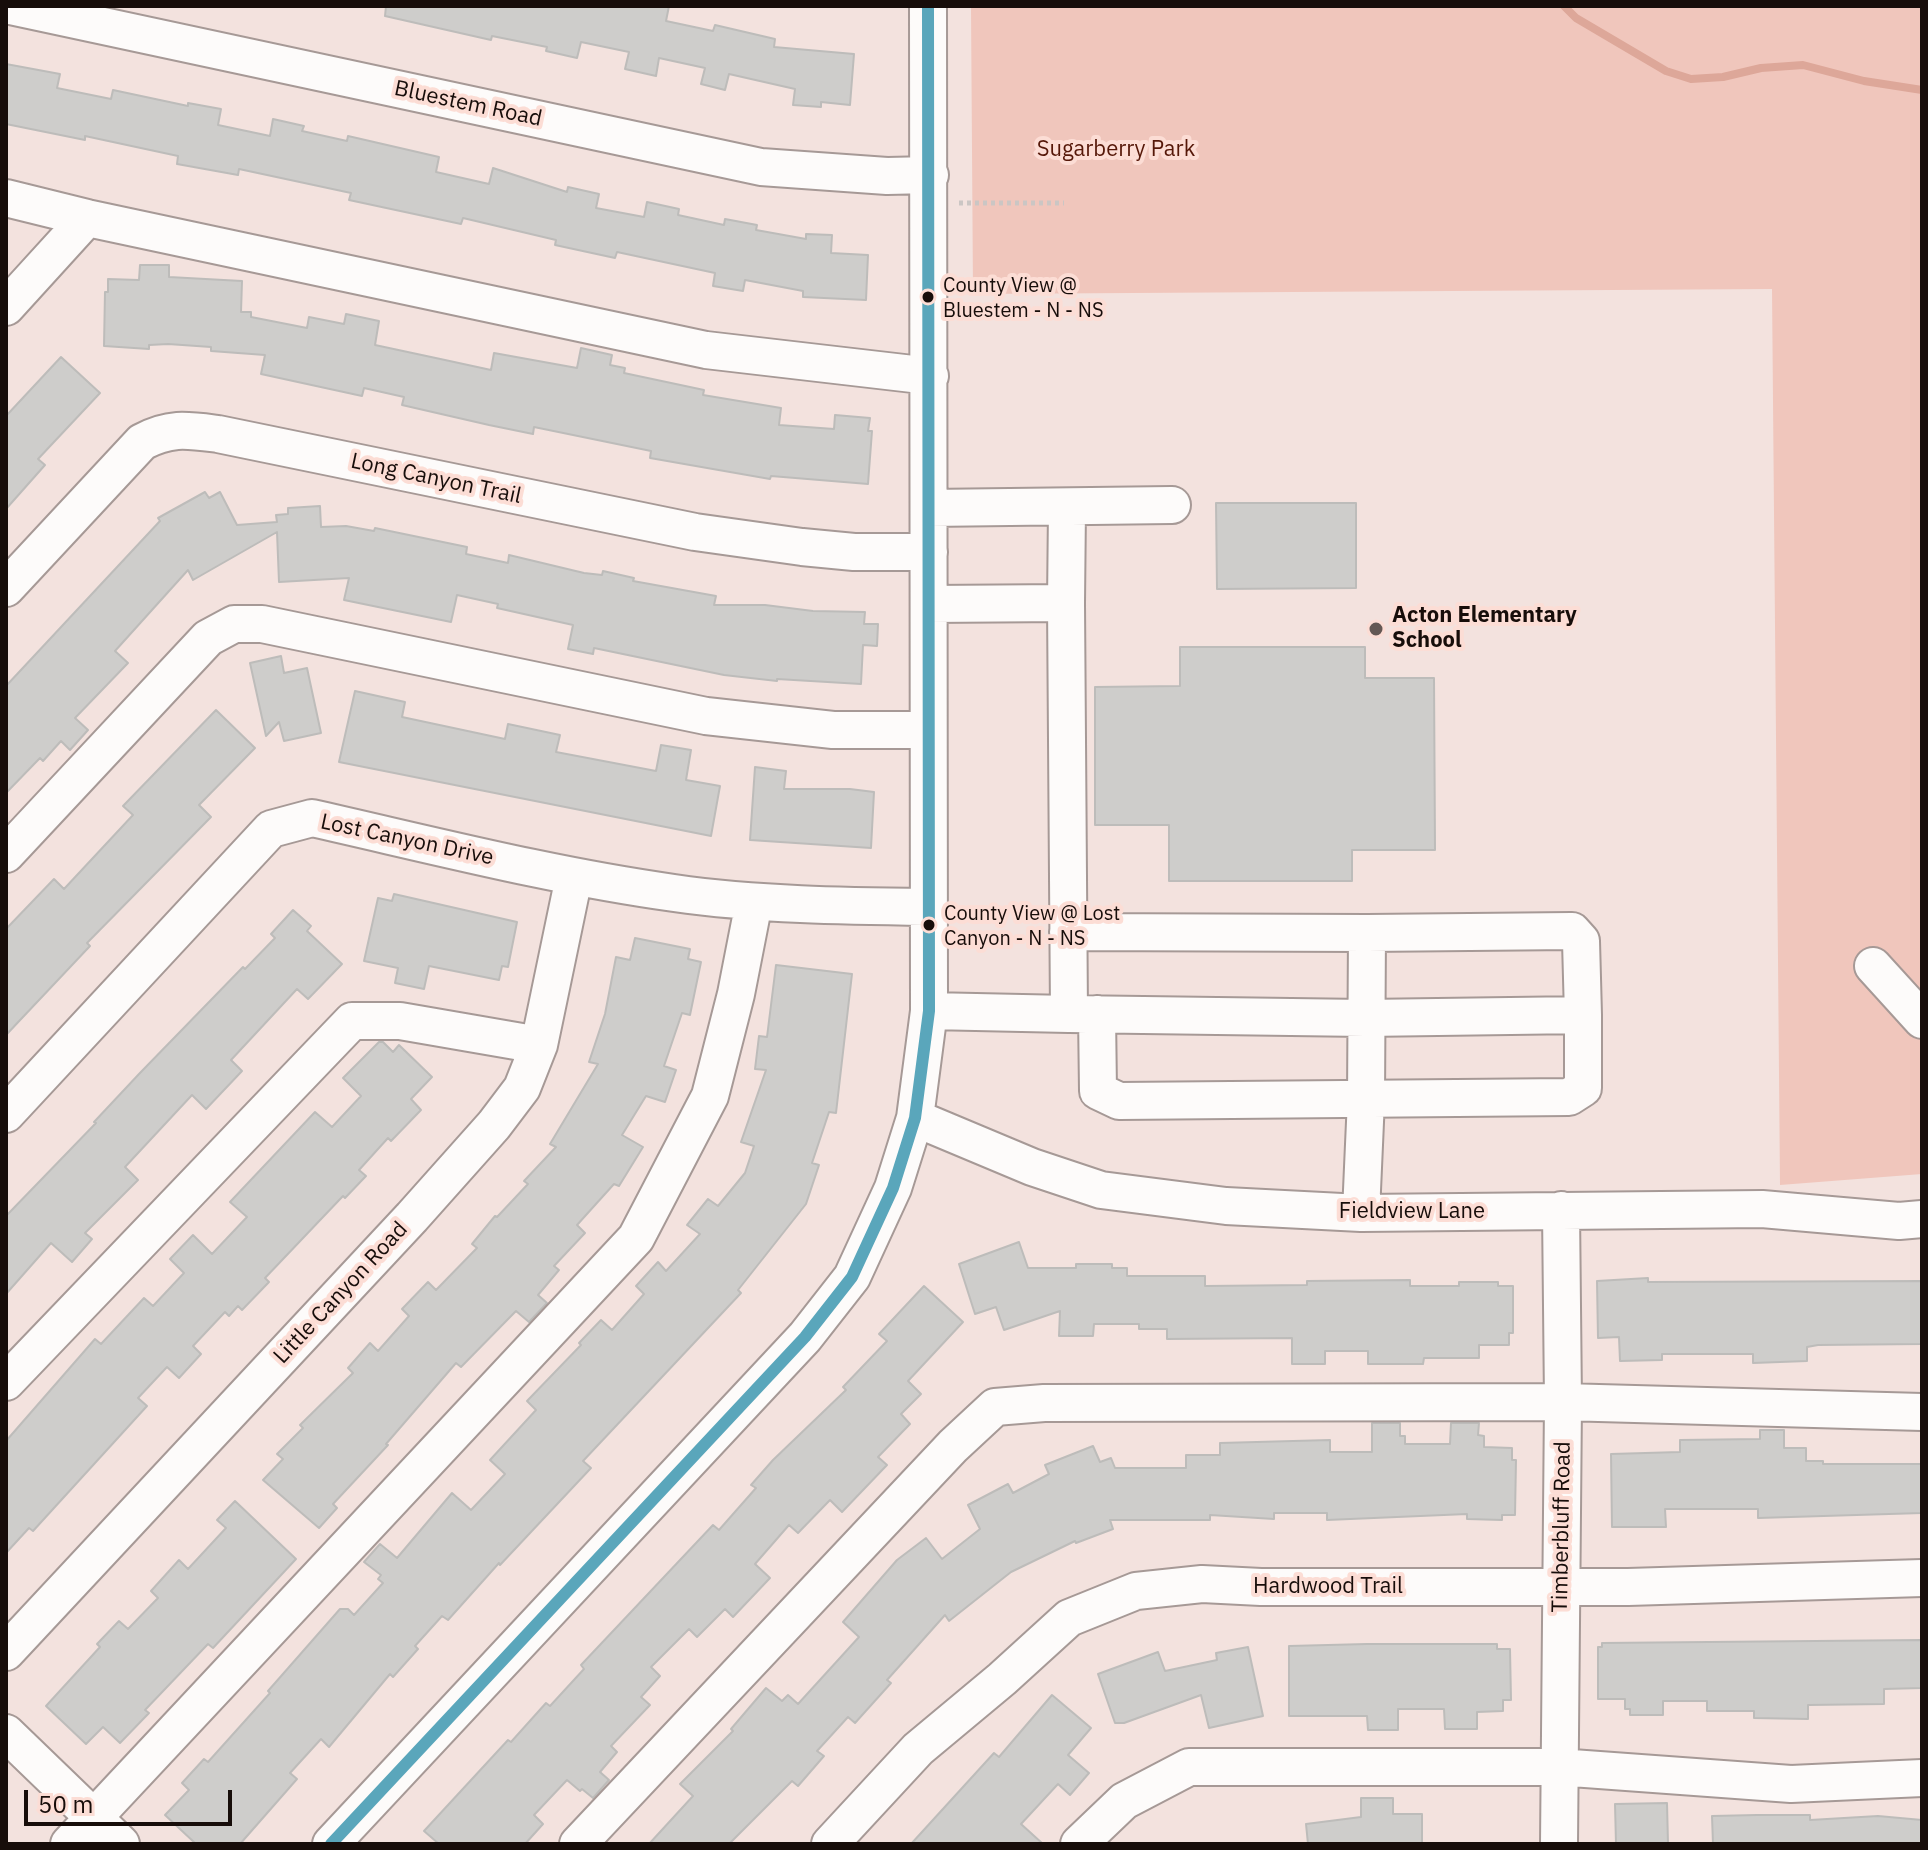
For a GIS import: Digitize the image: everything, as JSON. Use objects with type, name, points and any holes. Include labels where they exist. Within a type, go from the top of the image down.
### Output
[{"type":"street","name":"Bluestem Road","points":[[10,6],[761,167],[887,176],[940,189]]},
{"type":"street","points":[[331,1844],[805,1337],[852,1277],[893,1188],[915,1118],[929,1011],[930,376],[940,189],[928,6]]},
{"type":"street","points":[[6,198],[706,350],[930,376]]},
{"type":"street","points":[[6,307],[87,218]]},
{"type":"street","name":"Long Canyon Trail","points":[[6,588],[142,442],[161,432],[186,430],[695,532],[854,552],[929,552]]},
{"type":"street","points":[[929,508],[1172,505]]},
{"type":"street","points":[[1067,508],[1068,932],[1098,1091],[1119,1101],[1569,1097],[1583,1088],[1581,941],[1572,931],[1068,932]]},
{"type":"street","points":[[929,604],[1066,603]]},
{"type":"street","points":[[6,854],[208,638],[234,624],[262,624],[706,716],[833,730],[928,730]]},
{"type":"street","name":"Lost Canyon Drive","points":[[6,1114],[271,829],[312,818],[574,877],[675,894],[754,902],[929,907]]},
{"type":"street","name":"Little Canyon Road","points":[[6,1652],[412,1217],[494,1125],[522,1088],[539,1045],[574,877]]},
{"type":"street","points":[[69,1844],[636,1238],[710,1096],[736,994],[754,902]]},
{"type":"street","points":[[1361,1213],[1366,1099],[1367,933]]},
{"type":"street","points":[[1873,966],[1922,1020]]},
{"type":"street","points":[[929,1011],[1365,1018],[1583,1015]]},
{"type":"street","points":[[6,1382],[352,1021],[400,1021],[539,1045]]},
{"type":"street","name":"Fieldview Lane","points":[[915,1118],[1032,1167],[1101,1190],[1226,1206],[1361,1213],[1762,1209],[1899,1221],[1922,1219]]},
{"type":"street","name":"Timberbluff Road","points":[[1559,1844],[1563,1402],[1561,1210]]},
{"type":"street","points":[[578,1844],[942,1457],[995,1407],[1044,1403],[1563,1402],[1922,1412]]},
{"type":"street","name":"Hardwood Trail","points":[[830,1844],[918,1749],[1069,1618],[1136,1591],[1202,1584],[1261,1587],[1628,1587],[1922,1578]]},
{"type":"street","points":[[6,1733],[121,1844]]},
{"type":"street","points":[[1079,1844],[1124,1801],[1189,1767],[1558,1767],[1791,1784],[1922,1778]]},
{"type":"path","points":[[940,189],[1064,203]]},
{"type":"green space","name":"Sugarberry Park","points":[[971,6],[1922,6],[1922,1174],[1780,1185],[1772,289],[973,294]]},
{"type":"building","points":[[386,6],[669,6],[666,21],[713,31],[715,25],[775,39],[774,47],[854,54],[850,105],[821,102],[821,107],[793,105],[795,89],[729,74],[725,90],[701,84],[705,68],[659,58],[656,76],[625,69],[629,52],[581,42],[577,58],[546,51],[547,47],[492,36],[491,40],[385,16]]},
{"type":"building","points":[[6,64],[60,74],[57,88],[111,99],[113,90],[188,106],[188,103],[221,109],[218,125],[270,136],[273,119],[304,126],[302,131],[347,141],[348,136],[439,157],[436,172],[489,184],[493,168],[567,192],[568,187],[599,194],[596,208],[644,217],[647,202],[679,209],[678,215],[724,225],[725,219],[757,225],[756,230],[806,239],[806,234],[832,235],[831,253],[868,255],[866,300],[803,297],[803,291],[745,280],[743,291],[713,286],[715,273],[617,252],[615,258],[555,245],[556,240],[463,218],[461,224],[349,200],[351,193],[239,169],[238,175],[177,164],[178,156],[85,136],[85,140],[6,124]]},
{"type":"building","points":[[140,265],[169,265],[169,277],[242,281],[241,312],[251,312],[251,317],[307,328],[309,317],[344,324],[346,314],[379,321],[375,345],[491,370],[494,353],[577,368],[581,348],[612,355],[610,365],[625,368],[624,373],[704,390],[703,395],[781,408],[779,425],[834,429],[835,415],[870,418],[868,484],[771,476],[770,479],[650,458],[651,451],[534,427],[533,434],[489,425],[402,405],[404,397],[364,388],[362,396],[261,374],[265,355],[168,344],[149,345],[149,349],[104,346],[108,279],[139,280]]},
{"type":"building","points":[[61,357],[100,393],[38,459],[45,465],[6,509],[6,416]]},
{"type":"building","points":[[205,492],[209,498],[220,492],[237,525],[277,522],[276,515],[288,514],[288,508],[320,506],[321,527],[346,526],[374,531],[375,528],[467,547],[466,554],[508,563],[509,555],[584,573],[602,575],[603,571],[634,578],[633,581],[716,596],[714,605],[865,612],[864,624],[878,624],[877,646],[863,645],[861,684],[777,681],[724,675],[594,648],[593,654],[568,649],[573,625],[497,608],[498,604],[457,595],[451,622],[344,600],[349,578],[279,582],[277,532],[193,580],[188,570],[115,651],[128,663],[75,718],[88,730],[70,750],[61,741],[6,793],[6,686],[160,521],[158,518]]},
{"type":"building","points":[[1216,503],[1356,503],[1356,588],[1217,589]]},
{"type":"building","points":[[1180,647],[1365,647],[1365,678],[1434,678],[1435,850],[1352,850],[1352,881],[1169,881],[1169,825],[1095,825],[1095,687],[1180,686]]},
{"type":"building","points":[[281,656],[284,673],[307,668],[321,733],[284,741],[279,722],[266,736],[250,663]]},
{"type":"building","points":[[355,691],[405,702],[402,717],[505,739],[508,724],[560,735],[556,752],[656,771],[661,745],[691,750],[686,780],[720,786],[711,836],[339,762]]},
{"type":"building","points":[[216,710],[255,748],[199,805],[211,817],[87,943],[90,946],[6,1035],[6,929],[54,879],[64,889],[133,815],[123,806]]},
{"type":"building","points":[[755,767],[786,771],[784,789],[874,792],[871,848],[750,840]]},
{"type":"building","points":[[394,894],[517,922],[508,967],[502,966],[499,980],[429,966],[424,989],[395,983],[398,968],[364,961],[378,898],[392,901]]},
{"type":"building","points":[[293,910],[311,926],[307,931],[342,964],[308,999],[297,989],[231,1060],[242,1071],[206,1109],[192,1095],[125,1167],[138,1180],[85,1233],[92,1239],[72,1262],[51,1243],[6,1294],[6,1216],[139,1074],[275,938],[271,934]]},
{"type":"building","points":[[635,938],[690,949],[688,959],[701,962],[690,1015],[682,1013],[664,1066],[676,1070],[665,1102],[646,1096],[622,1135],[643,1147],[619,1186],[614,1184],[577,1225],[585,1233],[554,1266],[559,1270],[538,1295],[547,1303],[529,1322],[516,1311],[461,1367],[456,1363],[388,1445],[333,1504],[337,1508],[319,1528],[263,1480],[283,1459],[277,1454],[303,1428],[300,1425],[353,1373],[348,1368],[370,1343],[378,1351],[409,1316],[402,1309],[428,1282],[436,1290],[477,1248],[472,1244],[528,1184],[524,1181],[556,1147],[550,1144],[598,1064],[589,1062],[605,1014],[616,957],[630,960]]},
{"type":"building","points":[[776,965],[852,974],[836,1113],[829,1112],[812,1163],[819,1165],[806,1204],[738,1290],[741,1293],[583,1461],[591,1468],[448,1620],[442,1616],[415,1646],[418,1649],[393,1677],[390,1674],[329,1747],[321,1739],[290,1773],[297,1779],[240,1844],[196,1844],[165,1815],[189,1790],[182,1783],[204,1759],[208,1762],[340,1609],[348,1609],[354,1615],[383,1583],[378,1579],[381,1575],[364,1562],[380,1544],[397,1558],[452,1493],[471,1510],[505,1474],[490,1460],[536,1410],[527,1401],[601,1320],[612,1330],[644,1294],[636,1286],[658,1262],[666,1271],[700,1234],[687,1225],[708,1199],[718,1206],[745,1173],[754,1146],[741,1142],[766,1070],[755,1069],[759,1036],[767,1037]]},
{"type":"building","points":[[379,1042],[393,1052],[399,1045],[432,1077],[411,1099],[421,1110],[391,1141],[388,1138],[359,1170],[366,1176],[265,1278],[269,1282],[242,1310],[238,1306],[229,1316],[225,1312],[193,1346],[201,1354],[179,1378],[167,1367],[138,1398],[147,1406],[33,1531],[29,1528],[6,1553],[6,1441],[95,1339],[101,1344],[144,1298],[153,1306],[184,1273],[170,1259],[193,1235],[212,1254],[247,1217],[230,1202],[315,1112],[332,1127],[361,1096],[343,1078]]},
{"type":"building","points":[[1019,1242],[1028,1268],[1112,1264],[1112,1268],[1127,1268],[1127,1276],[1205,1276],[1205,1286],[1307,1285],[1307,1281],[1410,1280],[1410,1286],[1498,1282],[1498,1286],[1513,1286],[1513,1333],[1509,1333],[1509,1345],[1479,1345],[1479,1358],[1424,1358],[1423,1364],[1368,1364],[1368,1351],[1325,1351],[1325,1364],[1292,1364],[1292,1338],[1167,1339],[1167,1329],[1139,1329],[1139,1324],[1094,1324],[1093,1336],[1059,1336],[1060,1311],[1004,1330],[996,1307],[975,1314],[959,1264]]},
{"type":"building","points":[[1648,1278],[1648,1282],[1922,1281],[1922,1344],[1818,1345],[1807,1347],[1807,1361],[1753,1363],[1753,1354],[1662,1354],[1662,1360],[1620,1361],[1619,1337],[1598,1338],[1597,1281]]},
{"type":"building","points":[[924,1286],[963,1322],[908,1381],[921,1394],[901,1414],[910,1424],[878,1457],[887,1465],[842,1512],[830,1500],[798,1533],[789,1525],[755,1564],[770,1578],[733,1617],[725,1609],[697,1637],[689,1629],[651,1667],[660,1676],[641,1697],[650,1705],[611,1746],[617,1752],[600,1772],[609,1780],[593,1798],[567,1780],[534,1815],[543,1824],[525,1844],[439,1844],[424,1831],[508,1740],[511,1742],[546,1703],[550,1706],[584,1669],[581,1665],[713,1525],[719,1530],[756,1488],[751,1485],[773,1460],[846,1390],[843,1387],[887,1341],[879,1334]]},
{"type":"building","points":[[1372,1423],[1400,1423],[1400,1436],[1405,1436],[1405,1444],[1450,1444],[1451,1423],[1479,1423],[1478,1435],[1484,1436],[1484,1447],[1512,1448],[1512,1460],[1516,1460],[1515,1515],[1502,1515],[1502,1520],[1467,1519],[1467,1514],[1327,1520],[1327,1513],[1274,1513],[1274,1519],[1210,1515],[1210,1520],[1110,1520],[1113,1529],[1075,1541],[1011,1572],[949,1621],[945,1615],[887,1680],[891,1683],[855,1723],[848,1717],[817,1751],[824,1756],[798,1786],[792,1781],[729,1844],[649,1844],[693,1796],[680,1784],[733,1731],[731,1729],[766,1688],[782,1701],[788,1695],[798,1704],[859,1637],[843,1622],[897,1560],[926,1538],[942,1559],[980,1529],[968,1505],[1008,1484],[1013,1493],[1049,1474],[1045,1465],[1093,1446],[1100,1462],[1111,1458],[1115,1468],[1186,1468],[1186,1455],[1220,1455],[1220,1443],[1330,1440],[1330,1452],[1372,1452]]},
{"type":"building","points":[[1760,1430],[1784,1430],[1784,1448],[1806,1448],[1806,1461],[1823,1461],[1823,1464],[1922,1464],[1922,1513],[1758,1518],[1758,1509],[1665,1509],[1666,1527],[1612,1527],[1611,1454],[1680,1452],[1680,1440],[1760,1439]]},
{"type":"building","points":[[235,1501],[296,1559],[213,1648],[208,1644],[145,1710],[149,1713],[120,1743],[103,1727],[86,1744],[46,1706],[100,1647],[97,1644],[119,1621],[128,1629],[158,1598],[151,1591],[179,1560],[188,1569],[226,1528],[217,1520]]},
{"type":"building","points":[[1922,1640],[1922,1688],[1884,1689],[1884,1704],[1808,1705],[1808,1719],[1754,1718],[1754,1711],[1707,1711],[1707,1701],[1663,1701],[1663,1715],[1630,1715],[1630,1709],[1625,1709],[1625,1699],[1598,1699],[1598,1647],[1602,1647],[1602,1643]]},
{"type":"building","points":[[1497,1644],[1497,1649],[1510,1649],[1511,1700],[1503,1700],[1503,1711],[1477,1712],[1477,1729],[1445,1729],[1444,1709],[1398,1709],[1398,1730],[1368,1730],[1367,1716],[1289,1716],[1289,1646]]},
{"type":"building","points":[[1248,1647],[1263,1716],[1209,1728],[1201,1695],[1124,1723],[1115,1723],[1098,1674],[1158,1652],[1165,1671],[1217,1660],[1216,1653]]},
{"type":"building","points":[[1052,1695],[1091,1728],[1068,1755],[1089,1773],[1070,1795],[1058,1784],[1021,1824],[1043,1844],[911,1844],[994,1753],[999,1757]]},
{"type":"building","points":[[1361,1798],[1393,1798],[1393,1814],[1422,1814],[1422,1844],[1308,1844],[1306,1824],[1361,1817]]},
{"type":"building","points":[[1667,1803],[1668,1844],[1616,1844],[1615,1804]]},
{"type":"building","points":[[1810,1815],[1810,1820],[1878,1816],[1922,1820],[1922,1844],[1713,1844],[1712,1816]]},
{"type":"waterway","points":[[1564,6],[1576,18],[1666,71],[1691,79],[1803,65],[1864,81],[1922,90]]},
{"type":"transit line","points":[[331,1844],[805,1337],[852,1277],[893,1188],[915,1118],[929,1011],[928,6]]},
{"type":"place","name":"County View @ Bluestem - N - NS","points":[[928,297]]},
{"type":"place","name":"Acton Elementary School","points":[[1376,629]]},
{"type":"place","name":"County View @ Lost Canyon - N - NS","points":[[929,925]]}]
